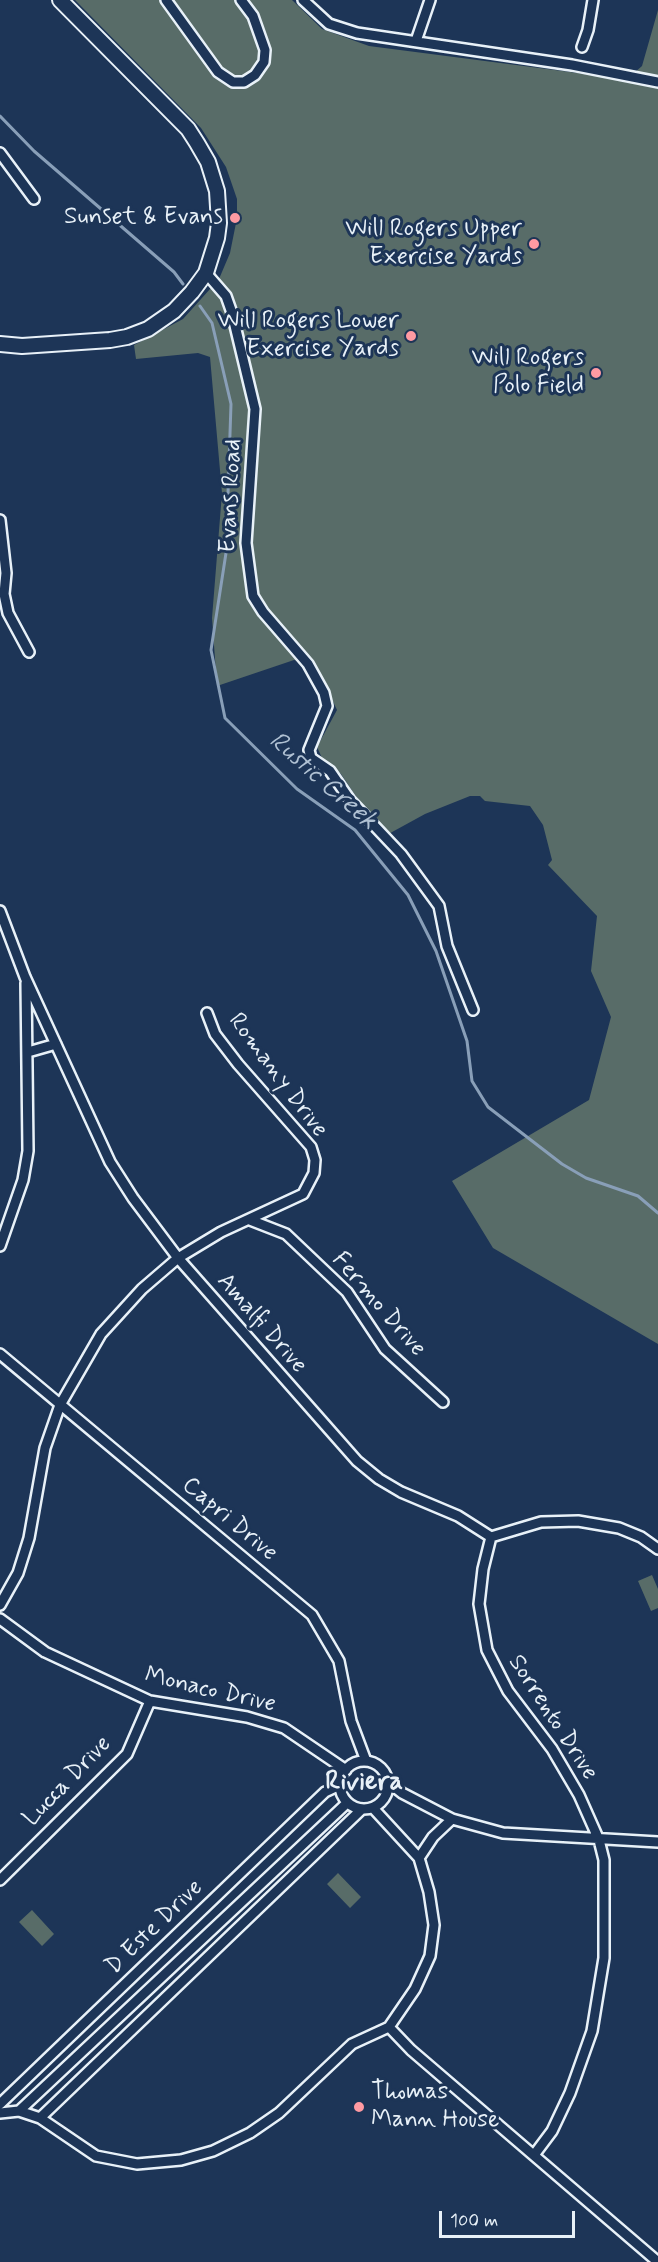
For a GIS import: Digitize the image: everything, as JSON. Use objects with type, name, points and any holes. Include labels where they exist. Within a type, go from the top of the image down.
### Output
[{"type":"main road","points":[[0,344],[22,346],[127,338],[148,329],[174,311],[206,273],[217,238],[219,205],[213,176],[188,129],[60,0]]},
{"type":"street","points":[[166,0],[218,72],[233,82],[244,82],[255,75],[264,62],[265,50],[253,16],[241,0]]},
{"type":"street","points":[[303,0],[329,24],[357,33],[572,65],[658,82]]},
{"type":"street","points":[[416,41],[430,0]]},
{"type":"street","points":[[582,46],[588,30],[593,0]]},
{"type":"street","points":[[0,153],[34,199]]},
{"type":"street","name":"Evans Road","points":[[206,273],[226,296],[255,409],[246,543],[253,596],[263,612],[308,664],[324,693],[327,706],[309,750],[311,758],[330,771],[350,800],[401,854],[439,906],[447,946],[472,1010]]},
{"type":"street","points":[[0,520],[6,603],[29,652]]},
{"type":"street","name":"Amalfi Drive","points":[[0,911],[25,977],[110,1162],[133,1198],[178,1258],[256,1350],[366,1470],[401,1492],[458,1516],[491,1537]]},
{"type":"street","points":[[0,1246],[21,1189],[28,1151],[25,977]]},
{"type":"street","name":"Romany Drive","points":[[0,1605],[18,1573],[29,1538],[45,1448],[60,1404],[101,1334],[142,1289],[178,1258],[221,1232],[303,1194],[314,1173],[315,1160],[311,1147],[238,1064],[215,1034],[207,1013]]},
{"type":"street","points":[[28,1052],[56,1044]]},
{"type":"street","name":"Fermo Drive","points":[[250,1220],[286,1234],[339,1285],[385,1348],[443,1402]]},
{"type":"street","name":"Capri Drive","points":[[0,1354],[312,1615],[339,1661],[351,1721],[366,1761]]},
{"type":"street","points":[[491,1537],[541,1522],[579,1521],[619,1528],[641,1536],[658,1549]]},
{"type":"street","name":"Sorrento Drive","points":[[491,1537],[483,1569],[479,1604],[486,1650],[508,1691],[552,1749],[579,1795],[599,1839],[604,1860],[606,1929],[598,2006],[581,2065],[570,2093],[552,2131],[534,2155]]},
{"type":"street","name":"Monaco Drive","points":[[0,1619],[45,1652],[150,1701],[247,1717],[284,1728],[346,1770]]},
{"type":"street","name":"Lucca Drive","points":[[0,1880],[127,1754],[150,1701]]},
{"type":"street","points":[[388,1782],[385,1797],[373,1808],[362,1809],[347,1803],[340,1785],[346,1770],[359,1762],[366,1761],[381,1768],[388,1782],[402,1793],[452,1819],[503,1833],[658,1842]]},
{"type":"street","name":"D Este Drive","points":[[0,2104],[325,1792],[340,1785]]},
{"type":"street","name":"D Este Drive","points":[[19,2111],[347,1803]]},
{"type":"street","points":[[0,2113],[19,2111],[40,2118],[96,2156],[136,2164],[181,2160],[213,2151],[250,2133],[279,2113],[352,2044],[389,2026],[415,1989],[430,1956],[434,1925],[429,1892],[419,1858],[373,1808]]},
{"type":"street","points":[[40,2118],[362,1809]]},
{"type":"street","points":[[419,1858],[433,1837],[452,1819]]},
{"type":"street","points":[[389,2026],[411,2050],[658,2262]]},
{"type":"green space","points":[[75,0],[292,0],[322,29],[369,46],[601,76],[633,74],[642,66],[658,10],[658,1344],[493,1248],[452,1181],[589,1100],[611,1017],[591,971],[597,916],[548,865],[552,860],[543,825],[530,806],[485,801],[480,796],[470,796],[425,814],[383,837],[341,774],[322,758],[317,747],[337,710],[319,672],[310,662],[294,660],[217,686],[212,618],[222,493],[210,357],[198,353],[136,359],[134,345],[183,319],[219,279],[230,253],[237,218],[237,199],[226,167],[201,128]]},
{"type":"green space","points":[[652,1575],[658,1589],[658,1608],[651,1611],[638,1581]]},
{"type":"green space","points":[[338,1873],[361,1897],[350,1908],[327,1884]]},
{"type":"green space","points":[[32,1910],[54,1934],[42,1946],[19,1922]]},
{"type":"waterway","name":"Rustic Creek","points":[[0,116],[34,151],[174,272],[183,284]]},
{"type":"waterway","name":"Rustic Creek","points":[[200,306],[212,323],[231,404],[226,553],[211,650],[225,718],[297,789],[355,830],[408,895],[436,951],[467,1041],[472,1081],[488,1107],[562,1164],[586,1178],[638,1196],[658,1213]]},
{"type":"place","name":"Sunset & Evans","points":[[235,218]]},
{"type":"place","name":"Will Rogers Upper Exercise Yards","points":[[534,244]]},
{"type":"place","name":"Will Rogers Lower Exercise Yards","points":[[411,336]]},
{"type":"place","name":"Will Rogers Polo Field","points":[[596,373]]},
{"type":"place","name":"Thomas Mann House","points":[[359,2107]]},
{"type":"district","name":"Riviera","points":[[364,1784]]}]
